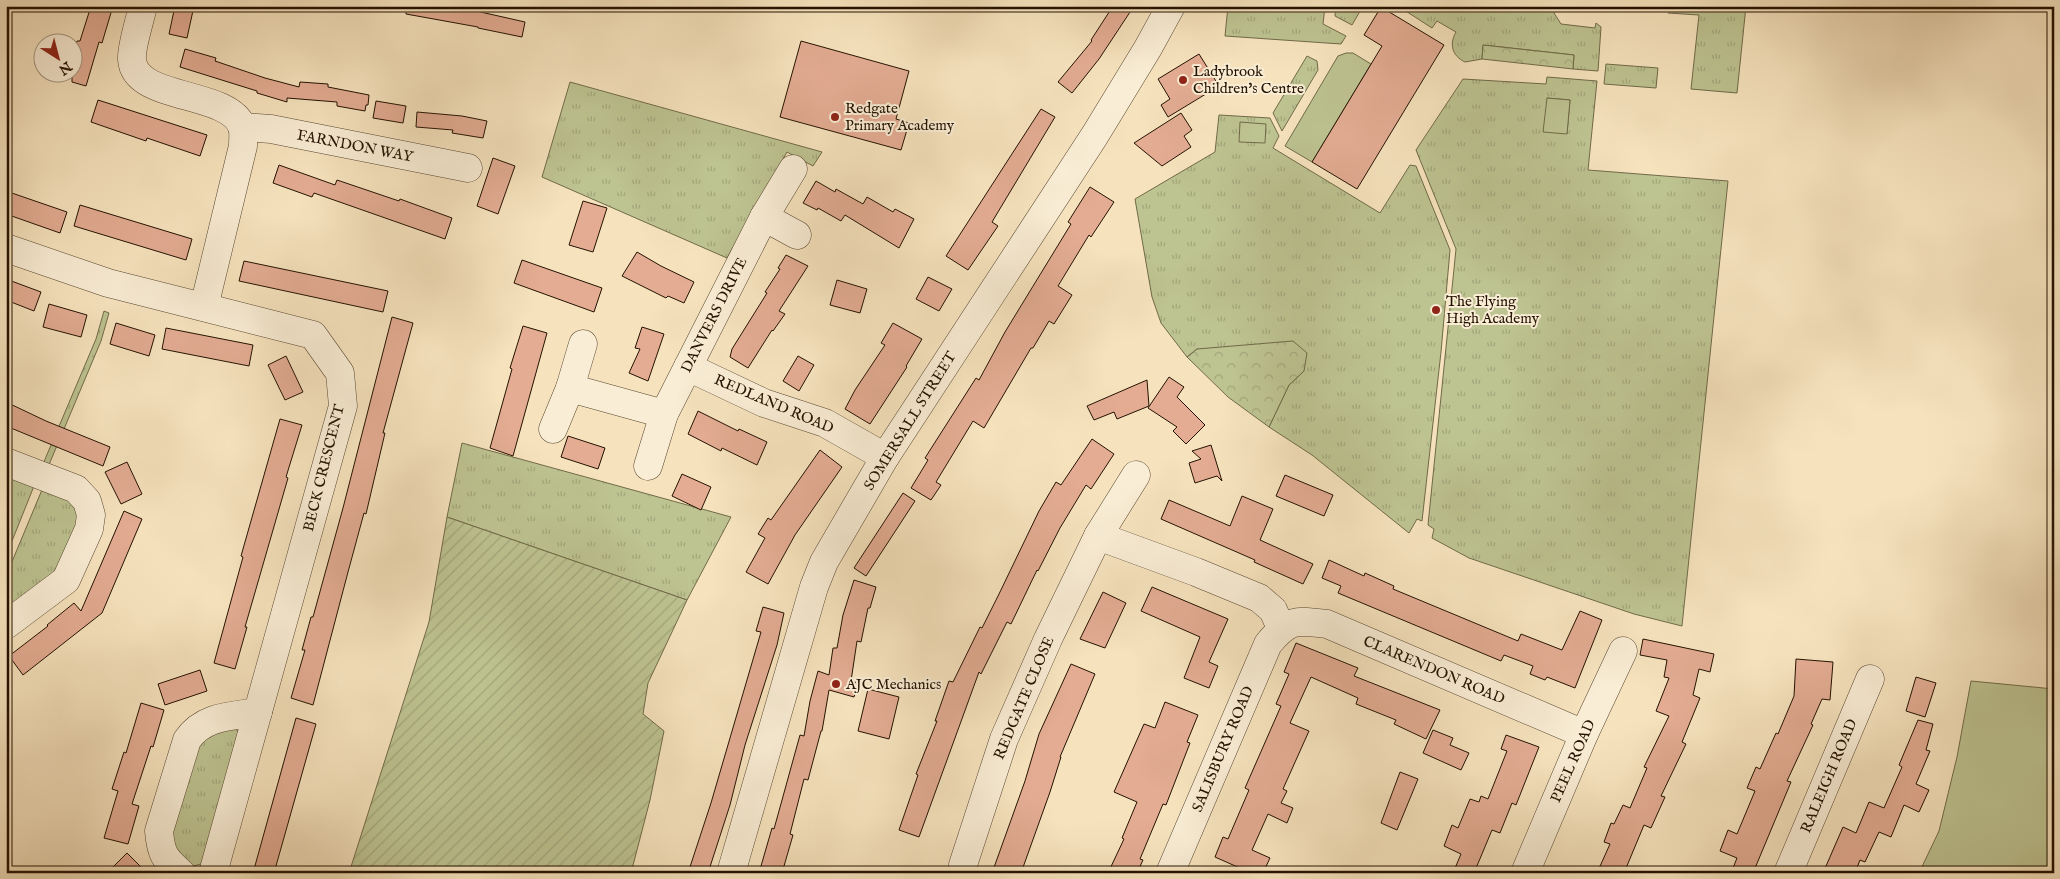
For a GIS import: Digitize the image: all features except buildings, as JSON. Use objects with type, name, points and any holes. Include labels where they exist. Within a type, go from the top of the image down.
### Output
[{"type":"street","points":[[144,6],[132,59],[134,70],[148,83],[229,110],[242,127],[243,146],[204,307]]},
{"type":"street","name":"SOMERSALL STREET","points":[[731,873],[814,587],[824,562],[885,457],[1095,135],[1171,6]]},
{"type":"street","name":"FARNDON WAY","points":[[242,127],[271,129],[468,168]]},
{"type":"street","name":"DANVERS DRIVE","points":[[648,466],[664,414],[764,216],[793,169]]},
{"type":"street","points":[[764,216],[797,235]]},
{"type":"street","name":"BECK CRESCENT","points":[[6,248],[108,283],[313,335],[340,373],[343,406],[213,873]]},
{"type":"street","points":[[553,429],[570,388],[583,344]]},
{"type":"street","name":"REDLAND ROAD","points":[[688,366],[764,403],[824,423],[885,457]]},
{"type":"street","points":[[570,388],[664,414]]},
{"type":"street","points":[[6,462],[76,489],[87,501],[91,515],[89,530],[66,580],[6,624]]},
{"type":"street","name":"REDGATE CLOSE","points":[[963,865],[1004,739],[1048,639],[1098,536],[1136,475]]},
{"type":"street","points":[[1098,536],[1196,572],[1259,598],[1273,610],[1281,628]]},
{"type":"street","name":"CLARENDON ROAD","points":[[1281,628],[1301,621],[1327,624],[1584,734]]},
{"type":"street","name":"SALISBURY ROAD","points":[[1170,873],[1268,644],[1281,628]]},
{"type":"street","name":"PEEL ROAD","points":[[1525,873],[1584,734],[1623,651]]},
{"type":"street","name":"RALEIGH ROAD","points":[[1788,873],[1870,679]]},
{"type":"street","points":[[181,873],[165,859],[160,845],[159,831],[186,740],[201,724],[231,716],[258,712]]},
{"type":"green space","points":[[1228,6],[1325,6],[1323,24],[1346,36],[1341,44],[1225,36]]},
{"type":"green space","points":[[1336,6],[1363,6],[1352,25],[1335,16]]},
{"type":"green space","points":[[1398,6],[1555,6],[1554,13],[1561,24],[1595,28],[1596,23],[1601,27],[1598,71],[1573,69],[1574,55],[1483,45],[1482,59],[1465,62],[1457,56],[1453,49],[1452,45],[1456,32],[1437,21],[1432,28]]},
{"type":"green space","points":[[1669,6],[1746,6],[1737,93],[1691,89],[1699,15],[1668,13]]},
{"type":"green space","points":[[1483,45],[1574,55],[1573,69],[1482,59]]},
{"type":"green space","points":[[1353,53],[1371,64],[1312,162],[1285,146],[1338,56]]},
{"type":"green space","points":[[1307,56],[1317,61],[1318,70],[1282,131],[1273,113]]},
{"type":"green space","points":[[1606,64],[1658,68],[1656,88],[1604,84]]},
{"type":"green space","points":[[1547,77],[1597,81],[1588,170],[1728,181],[1682,626],[1634,614],[1469,558],[1432,538],[1434,529],[1428,525],[1456,249],[1416,150],[1463,79],[1546,84]],"holes":[[[1547,98],[1570,100],[1567,134]]]},
{"type":"green space","points":[[570,82],[822,152],[813,166],[787,152],[727,258],[542,177]]},
{"type":"green space","points":[[1547,98],[1570,100],[1567,134],[1543,132]]},
{"type":"green space","points":[[1219,115],[1270,118],[1279,136],[1273,148],[1380,213],[1410,165],[1416,166],[1450,250],[1441,352],[1422,521],[1417,519],[1409,533],[1312,455],[1269,427],[1289,385],[1304,371],[1197,349],[1187,357],[1161,323],[1152,297],[1135,199],[1215,152]]},
{"type":"green space","points":[[1240,122],[1266,124],[1265,143],[1239,142]]},
{"type":"green space","points":[[104,311],[109,313],[101,341],[48,467],[43,464],[96,339]]},
{"type":"green space","points":[[1293,341],[1307,353],[1304,371],[1289,385],[1269,427],[1228,397],[1187,357],[1197,349]]},
{"type":"green space","points":[[462,443],[731,517],[687,600],[447,517]]},
{"type":"green space","points":[[6,470],[36,481],[6,556]]},
{"type":"green space","points":[[44,485],[68,494],[83,514],[63,572],[6,614],[6,576]]},
{"type":"green space","points":[[447,517],[687,600],[648,683],[643,714],[664,731],[650,800],[631,873],[349,873],[429,622]]},
{"type":"green space","points":[[1971,681],[2054,689],[2054,873],[1919,873],[1939,831],[1957,757]]},
{"type":"green space","points":[[231,726],[237,730],[240,739],[204,863],[194,866],[176,853],[169,831],[193,742]]},
{"type":"place","name":"Ladybrook Children's Centre","points":[[1183,80]]},
{"type":"place","name":"Redgate Primary Academy","points":[[835,117]]},
{"type":"place","name":"The Flying High Academy","points":[[1436,310]]},
{"type":"place","name":"AJC Mechanics","points":[[836,684]]}]
